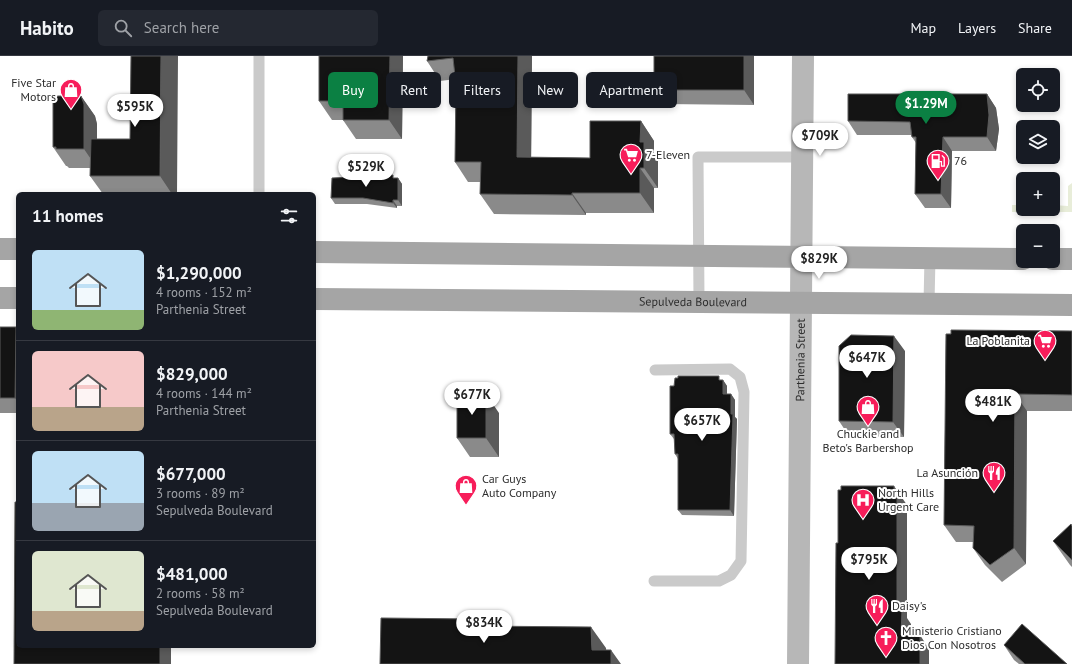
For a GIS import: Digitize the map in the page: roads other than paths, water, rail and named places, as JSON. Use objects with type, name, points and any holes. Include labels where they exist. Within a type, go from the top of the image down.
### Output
[{"type":"main road","name":"Parthenia Street","points":[[798,664],[803,56]]},
{"type":"main road","points":[[0,249],[16,249]]},
{"type":"main road","points":[[316,252],[1016,259]]},
{"type":"main road","points":[[1060,259],[1072,259]]},
{"type":"main road","points":[[0,298],[16,298]]},
{"type":"main road","name":"Sepulveda Boulevard","points":[[316,300],[1072,305]]},
{"type":"lane","points":[[259,56],[259,192]]},
{"type":"lane","points":[[699,302],[698,157],[803,157]]},
{"type":"lane","points":[[929,304],[930,258]]},
{"type":"lane","points":[[654,581],[719,581],[731,575],[741,561],[744,392],[740,377],[730,369],[655,370]]},
{"type":"place","name":"Five Star Motors","points":[[71,110]]},
{"type":"place","name":"7-Eleven","points":[[631,174]]},
{"type":"place","name":"76","points":[[938,180]]},
{"type":"place","name":"La Poblanita","points":[[1045,360]]},
{"type":"place","name":"Chuckie and Beto's Barbershop","points":[[868,426]]},
{"type":"place","name":"La Asunción","points":[[994,492]]},
{"type":"place","name":"Car Guys Auto Company","points":[[466,506]]},
{"type":"place","name":"North Hills Urgent Care","points":[[863,520]]},
{"type":"place","name":"Daisy's","points":[[877,626]]},
{"type":"place","name":"Ministerio Cristiano Dios Con Nosotros","points":[[886,658]]}]
